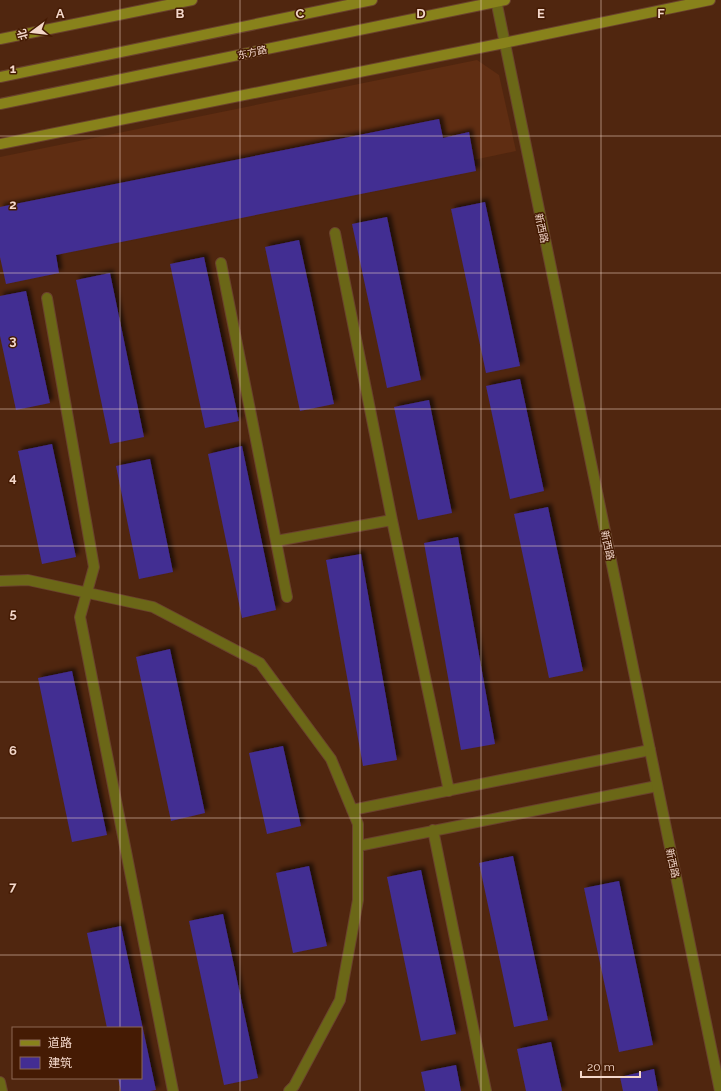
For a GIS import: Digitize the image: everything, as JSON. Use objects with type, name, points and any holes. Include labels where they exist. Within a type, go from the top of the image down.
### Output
[{"type":"main road","points":[[0,39],[192,0]]},
{"type":"main road","points":[[0,77],[372,0]]},
{"type":"main road","points":[[0,144],[710,0]]},
{"type":"main road","name":"东方路","points":[[0,104],[499,1]]},
{"type":"street","name":"新西路","points":[[499,1],[504,43],[720,1091]]},
{"type":"street","points":[[336,232],[392,520],[449,791]]},
{"type":"street","points":[[221,263],[287,597]]},
{"type":"street","points":[[47,298],[94,567],[80,617],[174,1091]]},
{"type":"street","points":[[276,541],[392,520]]},
{"type":"street","points":[[0,581],[28,580],[153,607],[260,663],[331,759],[358,824],[358,900],[340,1000],[294,1086],[289,1091]]},
{"type":"street","points":[[352,810],[650,750]]},
{"type":"street","points":[[358,846],[657,786]]},
{"type":"street","points":[[434,830],[486,1091]]},
{"type":"street","points":[[0,1082],[2,1091]]},
{"type":"shaded area","points":[[477,60],[499,75],[516,151],[0,260],[0,157]]},
{"type":"building","points":[[439,119],[443,138],[469,132],[476,171],[56,255],[59,273],[6,284],[0,257],[0,207]]},
{"type":"building","points":[[485,202],[520,366],[486,373],[451,209]]},
{"type":"building","points":[[387,217],[421,380],[387,388],[352,224]]},
{"type":"building","points":[[299,240],[334,404],[300,411],[265,247]]},
{"type":"building","points":[[204,257],[239,421],[205,428],[170,264]]},
{"type":"building","points":[[110,273],[144,437],[110,444],[76,280]]},
{"type":"building","points":[[26,291],[50,403],[16,410],[0,336],[0,296]]},
{"type":"building","points":[[520,379],[544,491],[510,499],[486,386]]},
{"type":"building","points":[[429,400],[452,513],[418,520],[394,407]]},
{"type":"building","points":[[52,444],[76,557],[42,564],[18,451]]},
{"type":"building","points":[[242,446],[276,610],[242,618],[208,454]]},
{"type":"building","points":[[150,459],[173,572],[139,579],[116,466]]},
{"type":"building","points":[[548,507],[583,671],[549,678],[514,514]]},
{"type":"building","points":[[458,537],[495,744],[461,750],[424,543]]},
{"type":"building","points":[[361,554],[397,760],[363,766],[326,560]]},
{"type":"building","points":[[170,649],[205,813],[171,821],[136,657]]},
{"type":"building","points":[[72,671],[107,835],[72,842],[38,678]]},
{"type":"building","points":[[283,746],[301,826],[267,834],[249,753]]},
{"type":"building","points":[[513,856],[548,1020],[514,1027],[479,863]]},
{"type":"building","points":[[309,866],[327,946],[293,953],[276,873]]},
{"type":"building","points":[[421,870],[456,1034],[421,1041],[387,877]]},
{"type":"building","points":[[619,881],[653,1045],[619,1052],[584,888]]},
{"type":"building","points":[[223,914],[258,1078],[224,1085],[189,921]]},
{"type":"building","points":[[121,926],[156,1090],[121,1091],[118,1079],[142,1079],[142,1027],[107,1027],[87,933]]},
{"type":"building","points":[[551,1042],[562,1091],[526,1091],[517,1049]]},
{"type":"building","points":[[456,1065],[461,1091],[425,1091],[421,1072]]},
{"type":"building","points":[[654,1069],[658,1091],[623,1091],[620,1077]]}]
